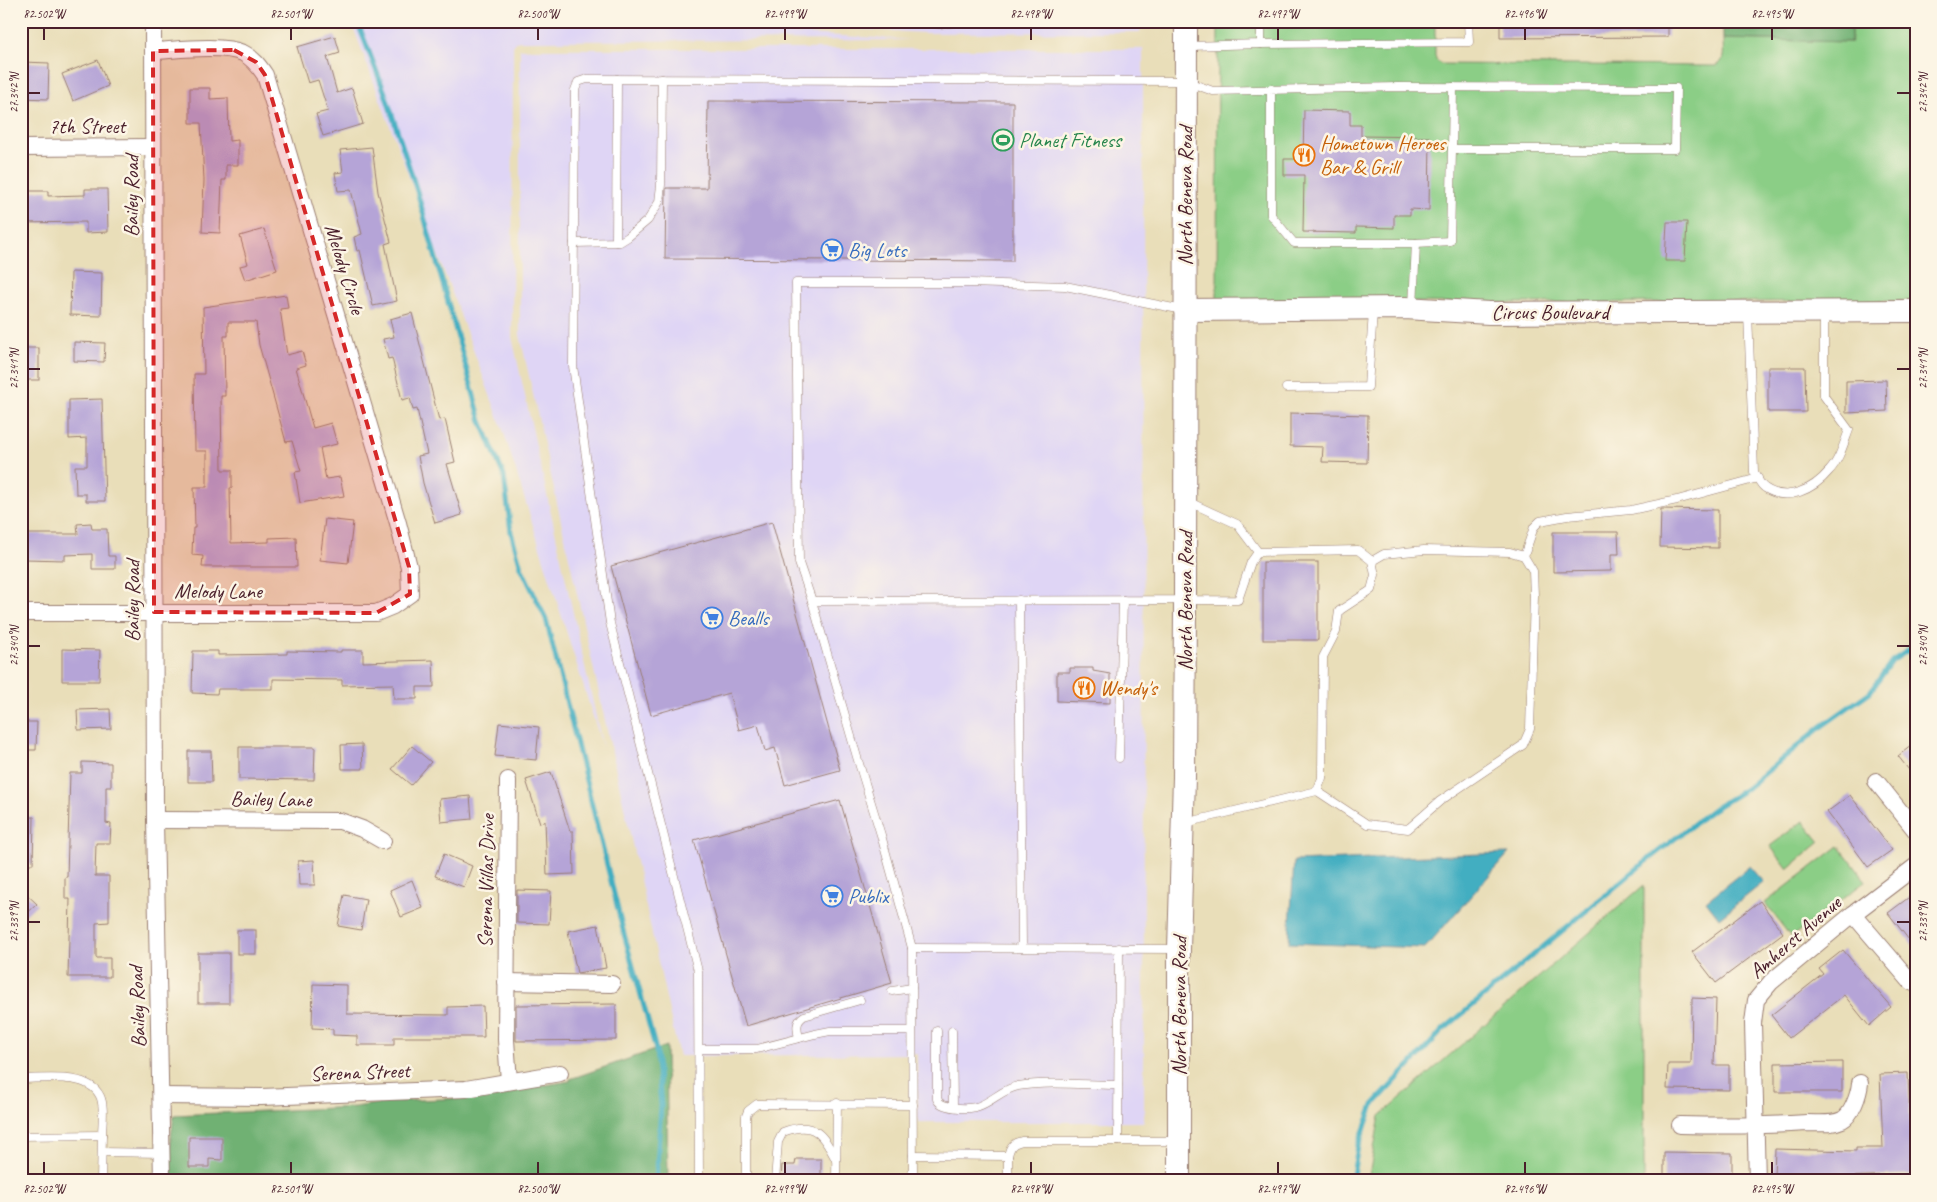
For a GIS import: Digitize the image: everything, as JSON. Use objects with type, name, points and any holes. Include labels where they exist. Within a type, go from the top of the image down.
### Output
[{"type":"main road","name":"North Beneva Road","points":[[1179,1181],[1179,949],[1186,601],[1186,21]]},
{"type":"main road","name":"Circus Boulevard","points":[[1185,310],[1413,309],[1489,313],[1916,311]]},
{"type":"street","name":"Bailey Road","points":[[153,21],[155,820],[162,1181]]},
{"type":"street","name":"Melody Circle","points":[[153,51],[234,50],[256,62],[265,75],[398,523],[409,567],[410,594]]},
{"type":"street","name":"7th Street","points":[[21,148],[152,147]]},
{"type":"street","name":"Melody Lane","points":[[21,613],[376,613],[393,606],[410,594]]},
{"type":"street","name":"Serena Villas Drive","points":[[508,780],[506,1040],[509,1081]]},
{"type":"street","points":[[1876,781],[1916,831]]},
{"type":"street","name":"Bailey Lane","points":[[155,820],[340,821],[362,829],[383,841]]},
{"type":"street","name":"Amherst Avenue","points":[[1757,1181],[1753,1023],[1756,1000],[1771,982],[1853,914],[1916,866]]},
{"type":"street","points":[[1853,914],[1911,982],[1916,984]]},
{"type":"street","points":[[506,982],[612,984]]},
{"type":"street","name":"Serena Street","points":[[161,1096],[261,1097],[456,1089],[560,1072]]},
{"type":"street","points":[[1680,1125],[1755,1126],[1828,1124],[1843,1120],[1859,1094],[1860,1083]]},
{"type":"lane","points":[[906,21],[940,24],[967,21]]},
{"type":"lane","points":[[1261,21],[1261,44]]},
{"type":"lane","points":[[1186,46],[1469,42],[1468,21]]},
{"type":"lane","points":[[699,1181],[698,971],[610,623],[573,366],[575,90],[578,82],[588,79],[662,79],[1186,82],[1213,91],[1453,87],[1676,88],[1675,149],[1452,150]]},
{"type":"lane","points":[[616,242],[617,79]]},
{"type":"lane","points":[[574,243],[620,242],[648,220],[659,202],[661,184],[662,79]]},
{"type":"lane","points":[[1271,90],[1271,215],[1294,243],[1416,243],[1450,242],[1453,87]]},
{"type":"lane","points":[[1413,309],[1416,243]]},
{"type":"lane","points":[[914,1181],[912,948],[881,835],[799,563],[796,284],[970,283],[1064,286],[1185,310]]},
{"type":"lane","points":[[1286,388],[1368,387],[1374,309]]},
{"type":"lane","points":[[1748,312],[1754,472],[1764,488],[1782,495],[1800,493],[1816,484],[1831,470],[1849,430],[1824,396],[1824,311]]},
{"type":"lane","points":[[1524,556],[1534,527],[1540,521],[1566,516],[1631,510],[1677,500],[1758,478]]},
{"type":"lane","points":[[1185,500],[1237,524],[1258,552]]},
{"type":"lane","points":[[1258,552],[1358,550],[1372,561],[1375,575],[1370,590],[1339,611],[1336,632],[1323,657],[1322,778],[1317,791]]},
{"type":"lane","points":[[1183,823],[1317,791],[1367,824],[1408,829],[1440,801],[1523,745],[1530,729],[1534,596],[1533,571],[1524,556],[1510,552],[1424,550],[1384,554],[1372,561]]},
{"type":"lane","points":[[812,601],[1238,600],[1251,562],[1258,552]]},
{"type":"lane","points":[[1019,600],[1022,947]]},
{"type":"lane","points":[[1119,758],[1122,600]]},
{"type":"lane","points":[[912,948],[1179,949]]},
{"type":"lane","points":[[1118,1141],[1119,948]]},
{"type":"lane","points":[[892,991],[912,988]]},
{"type":"lane","points":[[800,1038],[799,1019],[860,1000]]},
{"type":"lane","points":[[699,1049],[758,1049],[830,1031],[912,1031]]},
{"type":"lane","points":[[937,1031],[937,1099],[944,1106],[976,1107],[1016,1086],[1035,1084],[1118,1085]]},
{"type":"lane","points":[[952,1031],[953,1107]]},
{"type":"lane","points":[[21,1079],[75,1080],[91,1085],[100,1097],[102,1135],[101,1181]]},
{"type":"lane","points":[[746,1181],[746,1116],[752,1106],[757,1104],[837,1103],[913,1105]]},
{"type":"lane","points":[[836,1181],[837,1103]]},
{"type":"lane","points":[[775,1181],[778,1142],[783,1132],[794,1128],[808,1128],[818,1131],[827,1142],[836,1160]]},
{"type":"lane","points":[[21,1136],[102,1135]]},
{"type":"lane","points":[[1008,1181],[1009,1148],[1014,1143],[1022,1141],[1179,1141]]},
{"type":"lane","points":[[102,1152],[162,1153]]},
{"type":"lane","points":[[913,1155],[1008,1156]]},
{"type":"highlighted area","points":[[234,50],[256,62],[265,75],[409,567],[410,594],[376,613],[154,612],[153,51]]},
{"type":"shaded area","points":[[351,21],[746,21],[756,27],[786,33],[912,40],[520,41],[515,42],[513,46],[512,337],[603,748],[503,430]]},
{"type":"shaded area","points":[[770,21],[1140,21],[1140,32],[925,33],[787,25]]},
{"type":"shaded area","points":[[520,49],[1143,49],[1144,1122],[918,1122],[917,1054],[679,1056],[520,335]]},
{"type":"green space","points":[[1218,21],[1435,21],[1435,56],[1440,64],[1716,66],[1723,58],[1723,39],[1851,42],[1851,21],[1916,21],[1916,301],[1490,303],[1217,300]]},
{"type":"green space","points":[[1723,21],[1851,21],[1851,42],[1723,39]]},
{"type":"green space","points":[[1803,821],[1820,842],[1788,869],[1770,846]]},
{"type":"green space","points":[[1839,846],[1866,881],[1791,937],[1765,903]]},
{"type":"green space","points":[[1644,885],[1644,1181],[1368,1181],[1380,1116]]},
{"type":"green space","points":[[666,1046],[668,1181],[171,1181],[170,1145],[174,1115],[355,1107],[394,1101],[467,1098],[570,1081],[570,1079]]},
{"type":"water","points":[[1509,853],[1425,948],[1289,943],[1294,861]]},
{"type":"water","points":[[1750,866],[1764,882],[1719,918],[1706,901]]},
{"type":"building","points":[[1500,21],[1668,21],[1668,37],[1500,38]]},
{"type":"building","points":[[335,36],[340,53],[327,57],[337,93],[352,88],[363,124],[323,136],[316,114],[328,111],[318,80],[308,83],[297,47]]},
{"type":"building","points":[[98,60],[108,86],[73,101],[62,74]]},
{"type":"building","points":[[22,62],[49,63],[48,99],[21,98]]},
{"type":"building","points":[[190,88],[210,88],[210,99],[228,98],[229,141],[238,140],[238,165],[226,165],[226,180],[222,180],[220,233],[202,232],[204,180],[201,123],[190,123]]},
{"type":"building","points":[[708,101],[1013,102],[1013,261],[665,259],[666,188],[707,188]]},
{"type":"building","points":[[1304,110],[1350,111],[1350,125],[1361,125],[1361,136],[1430,137],[1429,210],[1410,209],[1410,215],[1394,215],[1394,228],[1356,227],[1356,233],[1303,232],[1304,175],[1284,175],[1284,159],[1303,159]]},
{"type":"building","points":[[372,147],[378,192],[391,242],[385,244],[397,301],[373,306],[360,250],[357,251],[354,237],[362,234],[351,190],[338,191],[335,173],[343,172],[340,150]]},
{"type":"building","points":[[85,189],[107,189],[108,232],[86,233],[86,222],[21,223],[21,191],[48,191],[48,196],[85,195]]},
{"type":"building","points":[[1667,222],[1687,222],[1685,261],[1665,261]]},
{"type":"building","points":[[264,229],[277,270],[245,280],[240,266],[248,264],[240,236]]},
{"type":"building","points":[[71,272],[102,273],[101,316],[70,315]]},
{"type":"building","points":[[286,295],[288,308],[280,309],[287,355],[302,351],[306,365],[296,368],[313,428],[331,423],[337,444],[320,448],[326,479],[340,477],[344,496],[300,503],[295,472],[301,471],[292,441],[286,442],[259,345],[256,322],[228,322],[228,336],[224,336],[225,396],[221,396],[222,470],[232,470],[232,488],[230,488],[231,543],[269,542],[269,538],[296,537],[297,567],[202,567],[203,556],[192,555],[193,528],[195,528],[194,487],[207,487],[207,451],[195,451],[194,374],[204,374],[203,307]]},
{"type":"building","points":[[412,313],[439,420],[445,419],[455,462],[447,464],[462,515],[435,523],[423,483],[418,456],[427,454],[417,409],[413,410],[410,398],[402,400],[392,358],[388,359],[383,339],[394,337],[390,319]]},
{"type":"building","points":[[74,342],[105,343],[104,362],[74,361]]},
{"type":"building","points":[[21,348],[39,348],[39,380],[21,380]]},
{"type":"building","points":[[1768,367],[1805,367],[1806,412],[1768,412]]},
{"type":"building","points":[[1886,380],[1887,411],[1846,413],[1846,381]]},
{"type":"building","points":[[102,399],[105,501],[86,501],[86,494],[76,494],[75,466],[87,466],[87,438],[69,439],[69,400]]},
{"type":"building","points":[[1290,413],[1368,415],[1367,463],[1322,462],[1323,447],[1290,446]]},
{"type":"building","points":[[1661,509],[1718,510],[1718,548],[1660,547]]},
{"type":"building","points":[[325,519],[353,522],[348,563],[320,560]]},
{"type":"building","name":"Bealls","points":[[772,522],[840,770],[785,785],[775,748],[765,751],[758,725],[739,730],[729,693],[651,715],[611,566]]},
{"type":"building","points":[[91,523],[92,529],[107,529],[108,556],[115,556],[115,569],[92,569],[92,554],[65,555],[65,560],[25,559],[25,534],[78,534],[77,524]]},
{"type":"building","points":[[1553,532],[1618,532],[1619,554],[1611,554],[1611,571],[1553,572]]},
{"type":"building","points":[[1263,562],[1318,562],[1318,640],[1263,640]]},
{"type":"building","points":[[62,649],[100,650],[99,681],[62,681]]},
{"type":"building","points":[[341,650],[363,650],[363,662],[433,660],[434,687],[417,687],[417,699],[394,699],[393,684],[342,685],[342,680],[273,679],[273,689],[218,689],[217,694],[192,693],[193,651],[218,651],[218,655],[287,654],[287,651],[341,652]]},
{"type":"building","name":"Wendy's","points":[[1070,668],[1093,668],[1093,671],[1110,674],[1110,703],[1057,701],[1057,672],[1070,672]]},
{"type":"building","points":[[110,709],[111,729],[78,730],[77,710]]},
{"type":"building","points":[[21,722],[37,722],[36,750],[21,750]]},
{"type":"building","points":[[499,723],[539,727],[536,760],[495,756]]},
{"type":"building","points":[[1916,742],[1916,779],[1898,756]]},
{"type":"building","points":[[362,744],[363,769],[342,769],[341,745]]},
{"type":"building","points":[[412,746],[431,762],[411,785],[392,769]]},
{"type":"building","points":[[239,747],[315,747],[314,780],[239,779]]},
{"type":"building","points":[[188,751],[211,751],[212,782],[188,782]]},
{"type":"building","points":[[82,762],[111,763],[111,787],[106,787],[106,823],[111,824],[110,843],[96,843],[95,876],[109,876],[109,922],[96,923],[96,958],[110,958],[110,977],[68,977],[70,899],[65,899],[65,877],[67,877],[70,773],[82,773]]},
{"type":"building","points":[[551,772],[570,831],[573,831],[574,874],[547,875],[545,821],[540,823],[526,780]]},
{"type":"building","points":[[1850,795],[1892,850],[1868,867],[1827,812]]},
{"type":"building","points":[[470,796],[472,819],[441,822],[439,799]]},
{"type":"building","points":[[840,800],[892,983],[746,1026],[694,840]]},
{"type":"building","points":[[21,817],[34,817],[33,864],[21,864]]},
{"type":"building","points":[[444,854],[472,866],[464,887],[435,876]]},
{"type":"building","points":[[314,860],[315,885],[299,885],[298,861]]},
{"type":"building","points":[[412,880],[423,908],[401,917],[390,890]]},
{"type":"building","points":[[21,889],[37,904],[21,919]]},
{"type":"building","points":[[517,890],[551,891],[549,924],[517,923]]},
{"type":"building","points":[[1916,892],[1916,949],[1888,913]]},
{"type":"building","points":[[344,895],[366,899],[361,930],[338,926]]},
{"type":"building","points":[[1760,901],[1783,933],[1716,983],[1692,952]]},
{"type":"building","points":[[598,925],[606,968],[577,973],[568,931]]},
{"type":"building","points":[[237,930],[256,930],[256,954],[237,954]]},
{"type":"building","points":[[1843,950],[1891,1007],[1869,1026],[1844,995],[1789,1038],[1771,1015],[1823,974],[1819,969]]},
{"type":"building","points":[[198,953],[229,953],[229,1003],[198,1003]]},
{"type":"building","points":[[313,984],[347,985],[347,1014],[448,1015],[448,1007],[483,1006],[484,1037],[394,1037],[394,1045],[357,1045],[357,1036],[333,1035],[333,1029],[312,1028]]},
{"type":"building","points":[[1692,998],[1716,999],[1714,1065],[1729,1065],[1729,1090],[1667,1089],[1668,1064],[1691,1064]]},
{"type":"building","points":[[616,1004],[616,1040],[516,1041],[516,1005]]},
{"type":"building","points":[[1842,1062],[1842,1092],[1775,1092],[1775,1063]]},
{"type":"building","points":[[1908,1073],[1911,1147],[1916,1147],[1916,1174],[1842,1177],[1774,1176],[1775,1149],[1856,1151],[1856,1148],[1883,1148],[1880,1074]]},
{"type":"building","points":[[189,1137],[222,1137],[222,1160],[209,1159],[209,1167],[189,1167]]},
{"type":"building","points":[[1664,1152],[1732,1153],[1732,1181],[1664,1181]]},
{"type":"building","points":[[796,1159],[821,1159],[821,1181],[781,1181],[782,1165],[795,1165]]},
{"type":"waterway","points":[[357,21],[385,93],[417,191],[481,421],[504,476],[511,532],[521,567],[546,619],[624,934],[656,1050],[661,1105],[656,1181]]},
{"type":"waterway","points":[[1352,1181],[1358,1146],[1373,1105],[1443,1030],[1650,858],[1713,809],[1746,789],[1822,726],[1870,692],[1892,661],[1916,645]]},
{"type":"place","name":"Planet Fitness","points":[[1003,140]]},
{"type":"place","name":"Hometown Heroes Bar & Grill","points":[[1304,155]]},
{"type":"place","name":"Big Lots","points":[[832,250]]},
{"type":"place","name":"Bealls","points":[[712,618]]},
{"type":"place","name":"Wendy's","points":[[1084,688]]},
{"type":"place","name":"Publix","points":[[832,896]]}]
